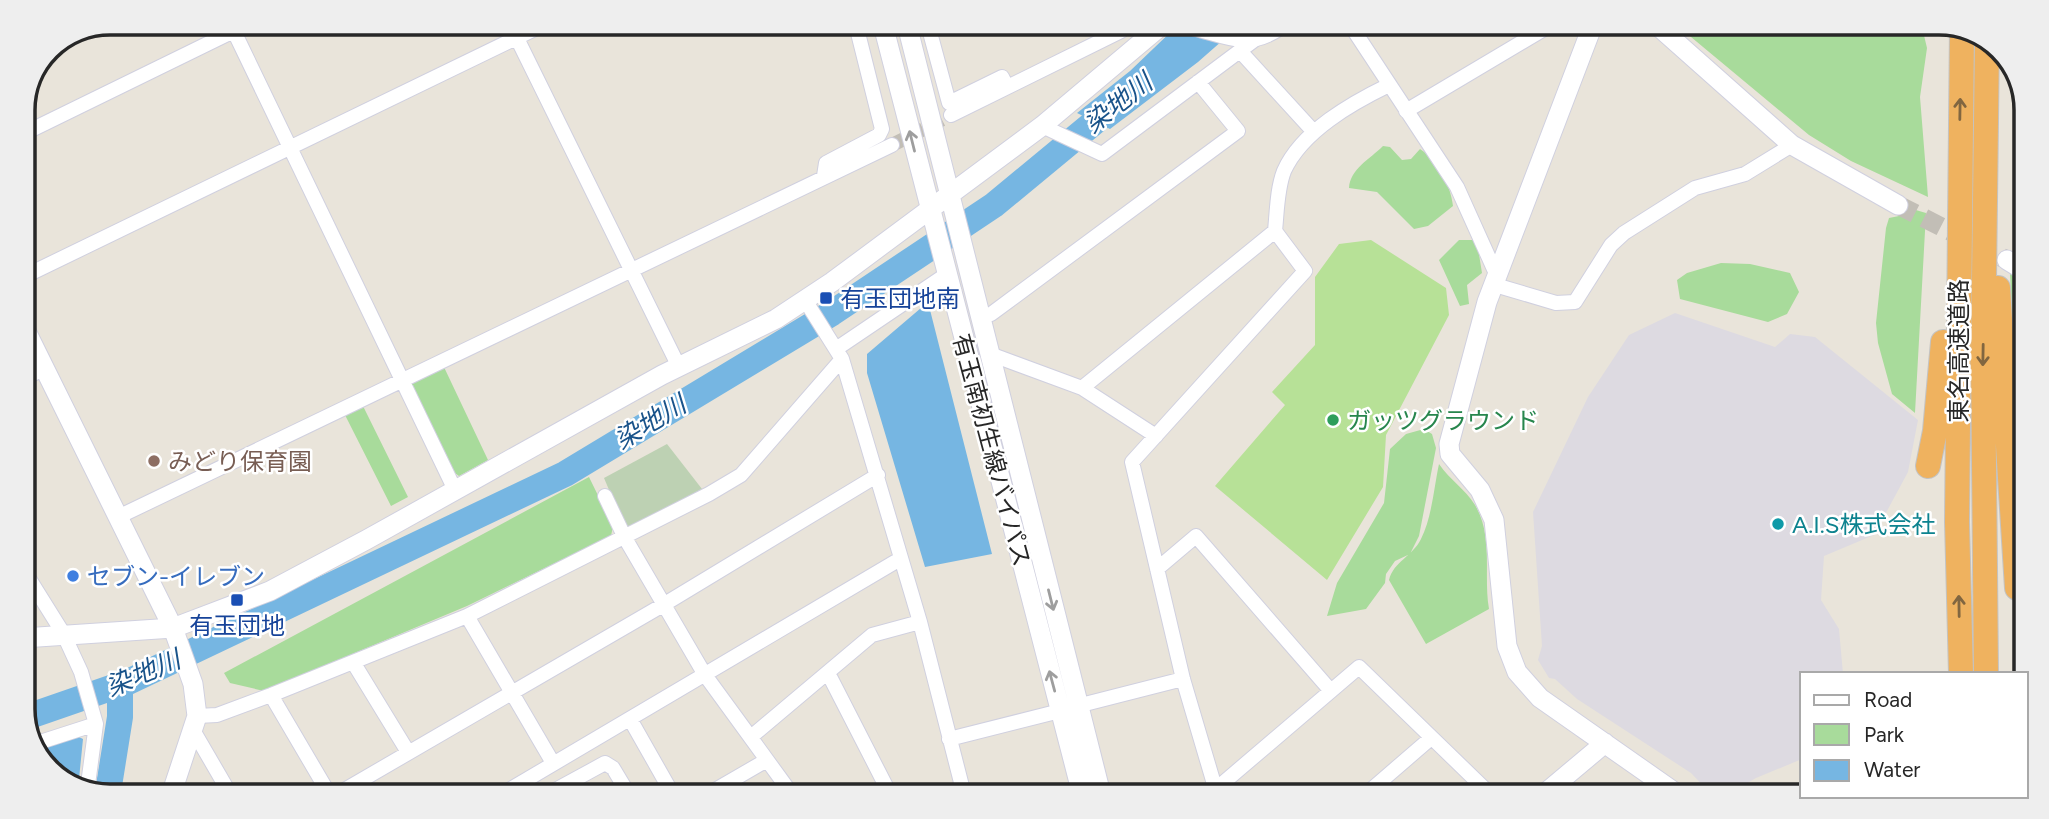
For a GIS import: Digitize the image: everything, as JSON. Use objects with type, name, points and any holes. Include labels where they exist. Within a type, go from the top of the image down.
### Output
[{"type":"highway","name":"東名高速道路","points":[[1961,672],[1957,522],[1962,39]]},
{"type":"highway","name":"東名高速道路","points":[[1986,672],[1983,387],[1987,52]]},
{"type":"highway","points":[[1986,98],[2014,541]]},
{"type":"highway","points":[[1928,466],[1935,431],[1959,141]]},
{"type":"street","points":[[35,128],[216,35]]},
{"type":"street","points":[[236,35],[455,490]]},
{"type":"street","points":[[515,35],[679,367]]},
{"type":"street","points":[[35,271],[522,35]]},
{"type":"street","points":[[824,176],[826,163],[879,135],[882,129],[858,35]]},
{"type":"street","name":"有玉南初生線バイパス","points":[[886,35],[945,269],[1068,708],[1097,784]]},
{"type":"street","name":"有玉南初生線バイパス","points":[[910,35],[965,248],[1068,708],[1080,784]]},
{"type":"street","points":[[931,35],[949,103],[1002,77],[1007,87]]},
{"type":"street","points":[[951,115],[1113,35]]},
{"type":"street","points":[[35,636],[63,633],[176,637],[270,591],[679,367],[776,319],[806,302],[931,214],[1150,35]]},
{"type":"street","points":[[1223,35],[1245,42],[1314,132]]},
{"type":"street","points":[[1042,126],[1102,154],[1198,82],[1245,42],[1260,35]]},
{"type":"street","points":[[1357,35],[1457,187],[1497,282],[1556,303],[1575,302],[1611,245],[1624,233],[1695,188],[1745,174],[1792,145]]},
{"type":"street","points":[[1406,111],[1534,35]]},
{"type":"street","points":[[1589,35],[1479,325],[1449,444],[1450,454],[1480,490],[1494,520],[1507,646],[1517,672],[1540,698],[1663,784]]},
{"type":"street","points":[[1667,35],[1792,145],[1898,205]]},
{"type":"street","points":[[980,318],[1002,305],[1238,131],[1198,82]]},
{"type":"street","points":[[1082,388],[1275,231],[1285,170],[1314,132],[1348,105],[1389,85]]},
{"type":"street","points":[[120,516],[892,145]]},
{"type":"street","points":[[1214,784],[1183,679],[1132,462],[1305,271],[1275,231]]},
{"type":"street","points":[[2007,260],[2014,264]]},
{"type":"street","points":[[195,723],[467,616],[625,538],[741,475],[839,354],[945,269]]},
{"type":"street","points":[[806,302],[839,354],[878,475],[920,622],[961,784]]},
{"type":"street","points":[[35,348],[120,516],[176,637],[193,684],[195,723],[175,784]]},
{"type":"street","points":[[989,354],[1082,388],[1156,436]]},
{"type":"street","points":[[35,373],[45,368]]},
{"type":"street","points":[[354,784],[663,605],[878,475]]},
{"type":"street","points":[[605,496],[625,538],[705,675],[784,784]]},
{"type":"street","points":[[1157,569],[1196,536],[1331,691]]},
{"type":"street","points":[[520,784],[900,559]]},
{"type":"street","points":[[35,588],[63,633],[81,672],[96,724],[88,781]]},
{"type":"street","points":[[467,616],[554,763]]},
{"type":"street","points":[[752,736],[872,635],[920,622]]},
{"type":"street","points":[[354,662],[408,752]]},
{"type":"street","points":[[1225,784],[1359,667],[1479,784]]},
{"type":"street","points":[[828,673],[885,784]]},
{"type":"street","points":[[949,739],[1183,679]]},
{"type":"street","points":[[271,695],[323,784]]},
{"type":"street","points":[[630,719],[668,784]]},
{"type":"street","points":[[195,723],[225,784]]},
{"type":"street","points":[[42,741],[96,724]]},
{"type":"street","points":[[1377,784],[1431,738]]},
{"type":"street","points":[[1557,784],[1605,743]]},
{"type":"street","points":[[726,784],[767,760]]},
{"type":"street","points":[[566,784],[605,763],[613,768],[623,784]]},
{"type":"shaded area","name":"A.I.S株式会社","points":[[1675,313],[1775,347],[1790,334],[1815,337],[1918,420],[1908,472],[1874,535],[1824,556],[1821,600],[1839,629],[1843,672],[1800,672],[1800,760],[1746,784],[1702,784],[1691,773],[1577,699],[1555,679],[1549,678],[1538,660],[1542,646],[1533,512],[1588,397],[1629,335]]},
{"type":"green space","points":[[1689,35],[1924,35],[1927,48],[1920,97],[1928,197],[1851,161],[1809,135]]},
{"type":"green space","points":[[1383,146],[1390,147],[1402,160],[1411,159],[1420,149],[1427,154],[1442,174],[1453,206],[1428,226],[1414,229],[1377,192],[1349,188],[1357,170]]},
{"type":"green space","points":[[1909,208],[1926,213],[1915,413],[1892,394],[1878,343],[1876,323],[1886,228],[1889,218],[1904,215]]},
{"type":"green space","name":"ガッツグラウンド","points":[[1371,240],[1446,288],[1449,315],[1386,435],[1383,487],[1327,580],[1215,486],[1285,405],[1272,392],[1315,345],[1315,277],[1339,244]]},
{"type":"green space","points":[[1459,240],[1473,240],[1478,248],[1482,273],[1467,285],[1469,304],[1460,306],[1439,260]]},
{"type":"green space","points":[[1721,263],[1750,264],[1790,273],[1799,292],[1787,314],[1768,322],[1680,299],[1677,280],[1687,273]]},
{"type":"green space","points":[[2010,274],[2014,276],[2014,352]]},
{"type":"green space","points":[[443,365],[488,460],[459,476],[455,473],[412,385],[414,379]]},
{"type":"green space","points":[[363,406],[408,497],[391,506],[345,415]]},
{"type":"green space","points":[[1424,429],[1432,434],[1436,448],[1419,536],[1410,554],[1395,561],[1386,574],[1385,583],[1366,609],[1327,616],[1337,583],[1384,503],[1390,449],[1406,434]]},
{"type":"green space","points":[[667,444],[702,489],[631,529],[623,523],[604,478]]},
{"type":"green space","points":[[1439,464],[1471,499],[1481,517],[1486,543],[1489,609],[1426,644],[1389,580],[1395,568],[1417,545],[1425,530]]},
{"type":"green space","points":[[589,477],[613,526],[611,536],[467,606],[264,691],[230,683],[224,673]]},
{"type":"water","points":[[1168,35],[1229,35],[1110,129],[1077,113],[1130,71]]},
{"type":"water","points":[[928,302],[992,554],[925,567],[867,373],[867,354]]},
{"type":"water","points":[[77,736],[83,739],[79,777],[64,769],[45,748]]},
{"type":"waterway","name":"染地川","points":[[35,714],[128,682],[565,474],[832,313],[994,205],[1121,100]]},
{"type":"waterway","points":[[109,784],[120,717],[120,685]]},
{"type":"tunnel","points":[[892,145],[951,115]]},
{"type":"tunnel","points":[[1898,205],[2007,260]]},
{"type":"place","name":"有玉団地南","points":[[826,298]]},
{"type":"place","name":"ガッツグラウンド","points":[[1333,420]]},
{"type":"place","name":"みどり保育園","points":[[154,461]]},
{"type":"place","name":"A.I.S株式会社","points":[[1778,524]]},
{"type":"place","name":"セブン-イレブン","points":[[73,576]]},
{"type":"place","name":"有玉団地","points":[[237,600]]}]
